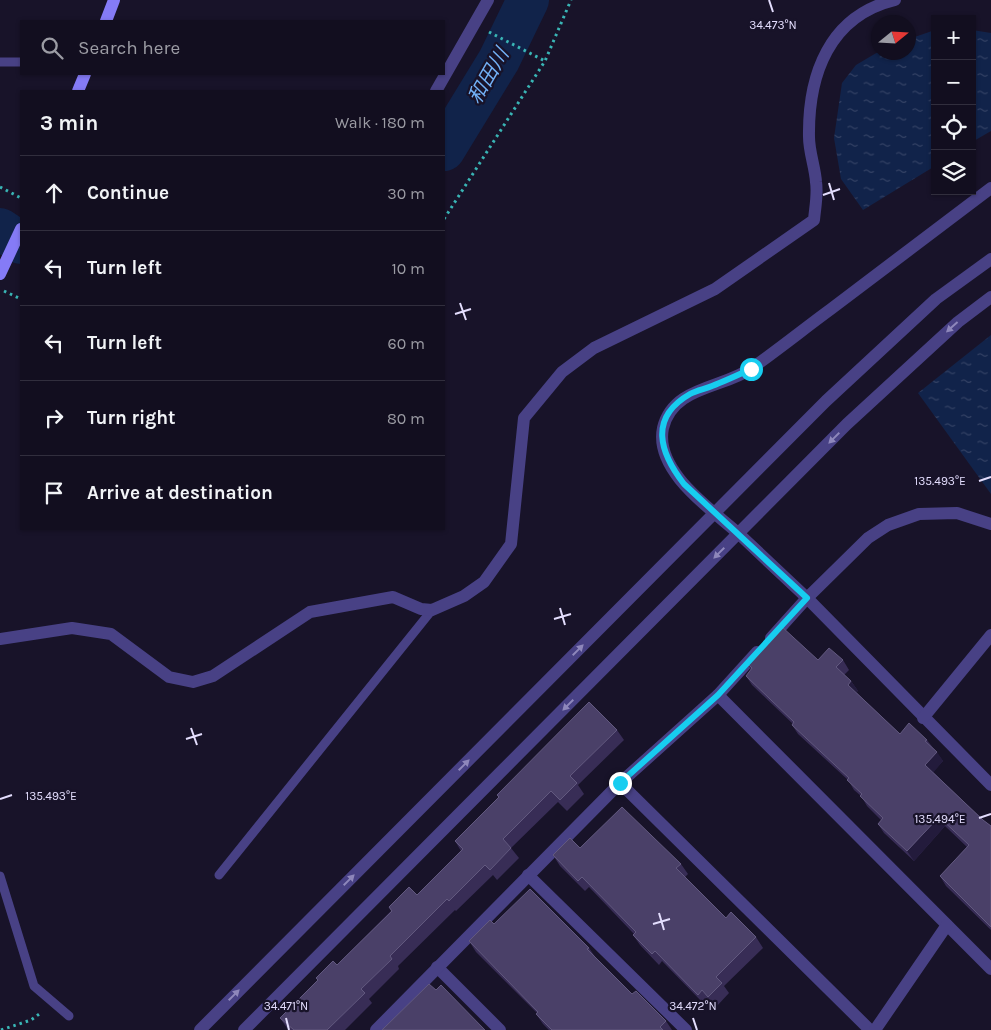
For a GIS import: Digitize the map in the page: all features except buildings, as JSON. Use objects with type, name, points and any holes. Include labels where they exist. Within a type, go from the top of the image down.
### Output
[{"type":"main road","points":[[106,20],[114,0]]},
{"type":"main road","points":[[78,90],[85,75]]},
{"type":"main road","points":[[0,274],[20,231]]},
{"type":"street","points":[[437,90],[488,0]]},
{"type":"street","points":[[0,639],[72,628],[111,634],[169,677],[193,682],[213,676],[310,612],[393,597],[421,609],[432,610],[464,596],[484,582],[511,544],[524,418],[562,372],[594,348],[715,289],[814,220],[817,184],[809,138],[813,86],[834,38],[856,16],[895,0]]},
{"type":"street","points":[[991,188],[751,369],[691,393],[671,408],[663,428],[662,446],[669,465],[684,484],[807,598],[991,785]]},
{"type":"street","points":[[200,1030],[826,401],[936,299],[991,259]]},
{"type":"street","points":[[244,1030],[847,424],[958,322],[991,297]]},
{"type":"street","points":[[376,1030],[620,783],[718,695],[807,598],[868,538],[888,524],[919,514],[958,513],[991,524]]},
{"type":"street","points":[[923,718],[991,635]]},
{"type":"street","points":[[718,695],[991,969]]},
{"type":"street","points":[[620,783],[870,1030]]},
{"type":"street","points":[[528,875],[686,1030]]},
{"type":"street","points":[[875,1030],[947,925]]},
{"type":"street","points":[[437,967],[500,1030]]},
{"type":"lane","points":[[0,62],[20,62]]},
{"type":"lane","points":[[218,875],[432,610]]},
{"type":"lane","points":[[0,876],[34,986],[69,1016]]},
{"type":"path","points":[[445,217],[545,61],[571,0]]},
{"type":"path","points":[[475,25],[545,61]]},
{"type":"path","points":[[0,187],[20,197]]},
{"type":"path","points":[[0,289],[20,299]]},
{"type":"path","points":[[1,1030],[31,1020],[55,1003]]},
{"type":"water","points":[[931,31],[931,168],[863,210],[841,179],[834,138],[842,83],[856,65],[871,56],[871,60],[916,60],[916,37]]},
{"type":"water","points":[[976,31],[991,33],[991,131],[976,140]]},
{"type":"water","points":[[991,335],[991,494],[918,393]]},
{"type":"waterway","name":"和田川","points":[[445,148],[499,60],[528,0]]},
{"type":"waterway","name":"和田川","points":[[0,229],[20,242]]},
{"type":"route","points":[[620,783],[718,695],[807,598],[684,484],[669,465],[662,446],[663,428],[671,408],[691,393],[751,369]]}]
